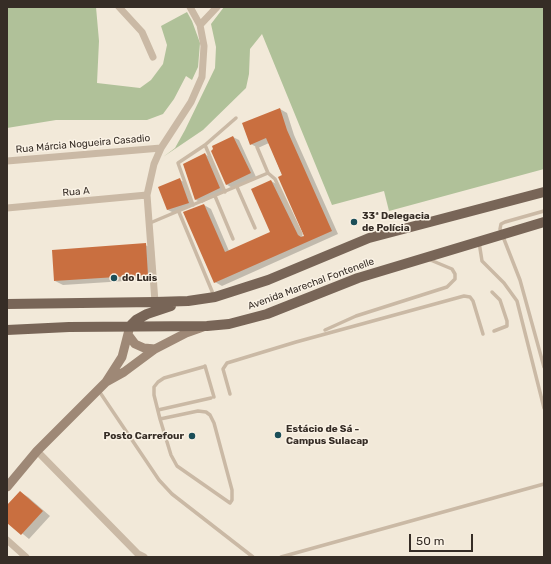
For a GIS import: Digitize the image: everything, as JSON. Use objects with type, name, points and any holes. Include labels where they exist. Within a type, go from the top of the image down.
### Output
[{"type":"main road","name":"Avenida Marechal Fontenelle","points":[[7,304],[188,301],[215,297],[268,280],[369,238],[544,192]]},
{"type":"main road","name":"Avenida Marechal Fontenelle","points":[[7,330],[130,331],[229,324],[267,314],[358,278],[544,222]]},
{"type":"main road","points":[[7,486],[37,451],[106,382],[122,357],[130,331],[136,320],[147,314],[188,301]]},
{"type":"main road","points":[[106,382],[124,372],[155,349],[186,333],[207,326]]},
{"type":"main road","points":[[130,331],[135,344],[144,348],[155,349]]},
{"type":"street","points":[[119,7],[142,32],[153,57]]},
{"type":"street","points":[[156,302],[147,195],[154,164],[161,148],[178,124],[199,86],[204,62],[204,46],[200,25],[190,7]]},
{"type":"street","points":[[200,25],[217,7]]},
{"type":"street","name":"Rua Márcia Nogueira Casadio","points":[[7,161],[161,148]]},
{"type":"street","name":"Rua A","points":[[7,208],[147,195]]},
{"type":"street","points":[[37,451],[139,556]]},
{"type":"street","points":[[7,540],[26,557]]},
{"type":"lane","points":[[193,205],[178,162],[205,145],[236,118]]},
{"type":"lane","points":[[205,145],[225,192]]},
{"type":"lane","points":[[257,147],[268,173],[275,179],[301,234]]},
{"type":"lane","points":[[149,224],[268,173]]},
{"type":"lane","points":[[237,187],[255,228]]},
{"type":"lane","points":[[215,196],[233,239]]},
{"type":"lane","points":[[544,211],[506,222],[501,224],[500,228],[504,234],[520,280],[544,367]]},
{"type":"lane","points":[[179,212],[215,297]]},
{"type":"lane","points":[[478,241],[482,261],[504,283],[516,301],[544,408]]},
{"type":"lane","points":[[325,330],[335,327],[356,316],[447,287],[454,279],[455,274],[452,269],[424,258]]},
{"type":"lane","points":[[492,292],[500,300],[507,321],[507,326],[494,331]]},
{"type":"lane","points":[[230,394],[223,369],[227,363],[306,339],[464,296],[470,297],[473,301],[483,334]]},
{"type":"lane","points":[[158,410],[212,397],[204,367],[164,378],[158,382],[154,387],[158,410],[160,419],[171,455],[177,466],[230,502],[232,500],[232,490],[214,423],[210,415],[206,412],[198,411],[160,419]]},
{"type":"lane","points":[[98,390],[159,480],[172,494],[253,557]]},
{"type":"lane","points":[[281,557],[544,484]]},
{"type":"green space","points":[[7,7],[96,7],[99,41],[97,83],[140,88],[151,80],[163,64],[167,45],[161,26],[187,12],[200,43],[198,67],[192,80],[186,76],[174,99],[163,114],[147,120],[56,120],[7,128]]},
{"type":"green space","points":[[224,7],[544,7],[544,169],[389,211],[384,191],[332,205],[262,34],[250,49],[249,74],[246,88],[203,130],[163,157],[175,148],[215,68],[216,47],[211,24]]},
{"type":"building","points":[[280,108],[287,130],[332,231],[214,283],[183,212],[204,204],[225,252],[270,232],[251,189],[271,180],[298,235],[301,237],[304,236],[278,177],[282,175],[266,138],[250,145],[242,123]]},
{"type":"building","points":[[233,136],[251,173],[226,185],[211,151],[213,149],[212,146]]},
{"type":"building","points":[[205,153],[220,188],[195,200],[183,164]]},
{"type":"building","points":[[180,178],[189,203],[167,210],[158,187]]},
{"type":"building","points":[[146,243],[148,275],[54,281],[52,250]]},
{"type":"building","points":[[20,491],[43,511],[21,535],[7,523],[7,505]]},
{"type":"place","name":"33ª Delegacia de Polícia","points":[[354,222]]},
{"type":"place","name":"do Luis","points":[[114,278]]},
{"type":"place","name":"Estácio de Sá - Campus Sulacap","points":[[278,435]]},
{"type":"place","name":"Posto Carrefour","points":[[192,436]]}]
